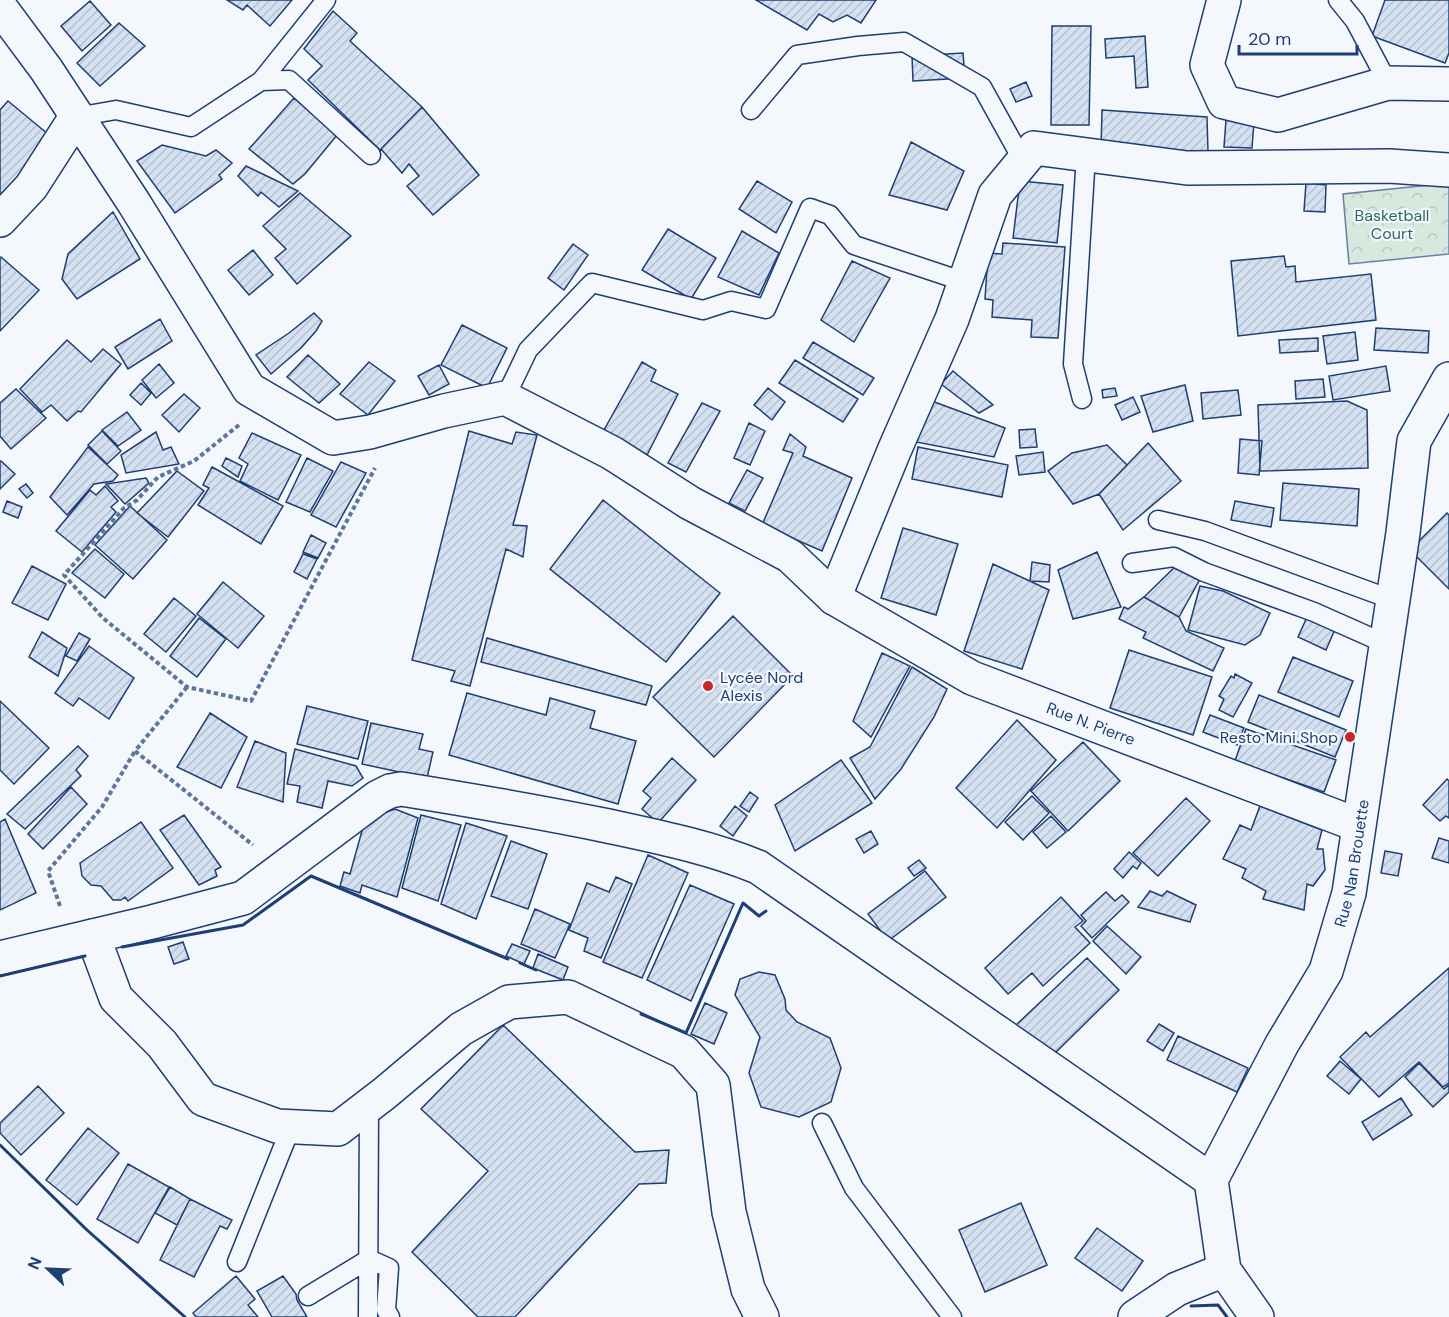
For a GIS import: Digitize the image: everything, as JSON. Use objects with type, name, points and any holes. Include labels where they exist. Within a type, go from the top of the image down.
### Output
[{"type":"street","points":[[1224,0],[1207,65],[1224,102],[1278,115],[1389,83],[1449,84]]},
{"type":"street","points":[[0,7],[46,69],[134,202],[249,388],[333,438],[370,432],[444,411],[505,398]]},
{"type":"street","points":[[0,49],[46,69]]},
{"type":"street","points":[[0,220],[31,187],[76,117]]},
{"type":"street","points":[[834,598],[894,451],[952,319],[995,195],[1034,148],[1186,168],[1389,166],[1449,170]]},
{"type":"street","name":"Rue Nan Brouette","points":[[1211,1180],[1282,1044],[1326,971],[1349,893],[1393,600],[1414,441],[1449,379]]},
{"type":"street","name":"Rue N. Pierre","points":[[505,398],[612,453],[690,503],[790,556],[834,598],[972,678],[1359,825]]},
{"type":"street","points":[[0,958],[243,898],[378,797],[401,789],[524,809],[688,843],[724,853],[758,867],[798,893],[1211,1180],[1224,1270],[1257,1317]]},
{"type":"street","points":[[83,938],[116,998],[162,1044],[202,1099],[277,1126],[338,1129],[461,1029],[509,1002],[567,997],[684,1052],[713,1085],[729,1212],[748,1289],[762,1317]]},
{"type":"street","points":[[1135,1317],[1177,1289],[1224,1270]]},
{"type":"lane","points":[[76,117],[116,110],[191,127],[261,81],[326,0]]},
{"type":"lane","points":[[1338,0],[1355,21],[1389,83]]},
{"type":"lane","points":[[751,110],[797,55],[904,42],[982,87],[1023,161]]},
{"type":"lane","points":[[261,81],[289,80],[371,155]]},
{"type":"lane","points":[[1082,399],[1073,364],[1086,155]]},
{"type":"lane","points":[[505,398],[528,350],[592,283],[703,310],[730,301],[766,309],[810,208],[830,215],[854,245],[964,282]]},
{"type":"lane","points":[[1158,520],[1205,531],[1393,600]]},
{"type":"lane","points":[[1132,563],[1174,557],[1204,572],[1314,612],[1386,644]]},
{"type":"lane","points":[[368,1317],[369,1105]]},
{"type":"lane","points":[[822,1123],[854,1188],[952,1317]]},
{"type":"lane","points":[[237,1262],[291,1127]]},
{"type":"lane","points":[[308,1296],[369,1259]]},
{"type":"lane","points":[[369,1259],[389,1268],[387,1310],[390,1317]]},
{"type":"path","points":[[271,401],[194,461],[158,477],[137,500],[124,508],[64,575],[103,618],[187,687],[251,701],[399,424]]},
{"type":"path","points":[[83,938],[48,872],[102,807],[135,751],[187,687]]},
{"type":"path","points":[[135,751],[282,869]]},
{"type":"green space","name":"Basketball Court","points":[[1449,183],[1449,254],[1349,264],[1343,194]]},
{"type":"building","points":[[227,0],[292,0],[270,26],[247,5],[243,10]]},
{"type":"building","points":[[756,0],[876,0],[861,23],[847,15],[833,22],[819,14],[807,30]]},
{"type":"building","points":[[1385,0],[1449,0],[1449,53],[1445,63],[1372,36]]},
{"type":"building","points":[[90,1],[111,25],[82,51],[61,26]]},
{"type":"building","points":[[333,11],[357,33],[350,41],[422,107],[380,150],[308,80],[322,66],[304,49]]},
{"type":"building","points":[[119,23],[145,46],[100,86],[77,63]]},
{"type":"building","points":[[1052,26],[1091,26],[1089,125],[1051,125]]},
{"type":"building","points":[[1145,36],[1148,87],[1136,88],[1134,56],[1106,58],[1105,39]]},
{"type":"building","points":[[963,53],[965,78],[913,81],[912,56]]},
{"type":"building","points":[[1026,82],[1032,96],[1016,102],[1010,89]]},
{"type":"building","points":[[294,98],[337,135],[305,174],[293,184],[249,149]]},
{"type":"building","points":[[8,101],[54,139],[0,197],[0,110]]},
{"type":"building","points":[[422,107],[479,175],[433,215],[407,186],[419,176],[409,164],[402,173],[381,149]]},
{"type":"building","points":[[1102,110],[1207,117],[1208,152],[1101,150]]},
{"type":"building","points":[[1226,120],[1254,122],[1252,148],[1224,147]]},
{"type":"building","points":[[911,142],[964,171],[947,210],[889,195]]},
{"type":"building","points":[[162,145],[206,156],[216,150],[232,163],[219,175],[222,179],[175,213],[137,161]]},
{"type":"building","points":[[246,166],[298,191],[279,207],[261,192],[258,196],[238,176]]},
{"type":"building","points":[[757,181],[792,202],[776,233],[739,209]]},
{"type":"building","points":[[1020,181],[1063,185],[1057,243],[1013,238]]},
{"type":"building","points":[[1306,183],[1326,185],[1325,212],[1304,211]]},
{"type":"building","points":[[300,193],[351,236],[297,284],[275,258],[286,249],[263,226]]},
{"type":"building","points":[[113,212],[140,259],[77,299],[62,279],[68,254]]},
{"type":"building","points":[[668,229],[716,258],[691,299],[642,270]]},
{"type":"building","points":[[742,231],[779,253],[759,295],[718,277]]},
{"type":"building","points":[[1003,243],[1065,247],[1058,338],[1031,337],[1032,320],[992,317],[993,300],[985,299],[988,253],[1002,254]]},
{"type":"building","points":[[573,244],[588,255],[564,290],[548,278]]},
{"type":"building","points":[[253,250],[273,275],[249,295],[228,270]]},
{"type":"building","points":[[1284,256],[1286,267],[1295,266],[1296,282],[1371,274],[1376,320],[1238,336],[1231,261]]},
{"type":"building","points":[[0,258],[39,290],[0,331]]},
{"type":"building","points":[[852,261],[890,278],[854,342],[821,320]]},
{"type":"building","points":[[314,313],[322,321],[316,331],[301,348],[271,374],[256,355]]},
{"type":"building","points":[[160,319],[172,341],[128,369],[115,347]]},
{"type":"building","points":[[462,325],[507,348],[487,388],[441,365]]},
{"type":"building","points":[[1376,328],[1429,331],[1428,353],[1374,350]]},
{"type":"building","points":[[1355,332],[1358,360],[1327,364],[1323,336]]},
{"type":"building","points":[[1318,338],[1318,351],[1280,353],[1279,340]]},
{"type":"building","points":[[67,340],[91,362],[103,349],[121,364],[81,412],[78,411],[67,421],[51,405],[42,412],[20,389]]},
{"type":"building","points":[[813,342],[874,378],[863,395],[803,358]]},
{"type":"building","points":[[308,355],[340,384],[319,403],[287,377]]},
{"type":"building","points":[[795,360],[858,399],[843,422],[779,383]]},
{"type":"building","points":[[369,362],[395,381],[368,415],[340,394]]},
{"type":"building","points":[[642,362],[656,370],[651,381],[678,394],[647,455],[604,430]]},
{"type":"building","points":[[159,364],[174,383],[156,398],[142,380]]},
{"type":"building","points":[[439,365],[449,384],[429,395],[418,376]]},
{"type":"building","points":[[1386,366],[1390,391],[1333,400],[1329,376]]},
{"type":"building","points":[[953,371],[993,405],[979,413],[941,384]]},
{"type":"building","points":[[1323,379],[1325,397],[1296,399],[1295,381]]},
{"type":"building","points":[[141,383],[151,393],[141,405],[130,395]]},
{"type":"building","points":[[1185,385],[1193,421],[1153,432],[1141,396]]},
{"type":"building","points":[[768,388],[785,402],[772,420],[754,405]]},
{"type":"building","points":[[1115,388],[1117,396],[1103,398],[1102,390]]},
{"type":"building","points":[[16,389],[46,418],[11,449],[0,436],[0,403]]},
{"type":"building","points":[[1238,390],[1241,415],[1203,419],[1201,393]]},
{"type":"building","points":[[184,394],[200,408],[179,432],[162,415]]},
{"type":"building","points":[[1133,397],[1140,412],[1122,420],[1115,405]]},
{"type":"building","points":[[929,400],[1005,428],[994,457],[911,441]]},
{"type":"building","points":[[1347,401],[1367,410],[1368,468],[1260,471],[1258,405]]},
{"type":"building","points":[[702,403],[720,411],[686,472],[668,463]]},
{"type":"building","points":[[127,412],[141,430],[118,446],[102,430]]},
{"type":"building","points":[[749,423],[765,431],[750,465],[734,458]]},
{"type":"building","points":[[1035,429],[1037,447],[1020,448],[1019,430]]},
{"type":"building","points":[[102,431],[121,451],[107,464],[88,445]]},
{"type":"building","points":[[469,431],[512,444],[516,432],[537,435],[513,525],[527,526],[523,557],[506,549],[470,686],[451,681],[455,671],[412,660]]},
{"type":"building","points":[[156,432],[163,450],[171,447],[179,464],[126,473],[121,455]]},
{"type":"building","points":[[252,433],[301,455],[278,500],[240,481],[248,464],[239,458]]},
{"type":"building","points":[[790,434],[806,447],[803,456],[852,478],[822,551],[762,525],[793,453],[783,450]]},
{"type":"building","points":[[1240,439],[1262,441],[1259,475],[1238,473]]},
{"type":"building","points":[[1148,443],[1181,481],[1123,530],[1099,494]]},
{"type":"building","points":[[1107,445],[1127,465],[1099,494],[1073,504],[1048,471],[1072,453]]},
{"type":"building","points":[[88,447],[118,475],[113,481],[94,484],[67,515],[50,497]]},
{"type":"building","points":[[918,447],[1008,465],[1002,497],[912,479]]},
{"type":"building","points":[[1043,452],[1045,472],[1019,475],[1016,456]]},
{"type":"building","points":[[226,458],[242,466],[238,477],[222,466]]},
{"type":"building","points":[[307,458],[333,471],[310,512],[286,502]]},
{"type":"building","points":[[0,462],[15,474],[0,489]]},
{"type":"building","points":[[341,462],[366,473],[336,527],[311,515]]},
{"type":"building","points":[[212,467],[283,506],[261,544],[198,505],[209,488],[203,485]]},
{"type":"building","points":[[747,470],[763,478],[745,511],[729,503]]},
{"type":"building","points":[[177,471],[204,491],[168,537],[137,513]]},
{"type":"building","points":[[146,478],[149,483],[125,504],[106,484]]},
{"type":"building","points":[[1283,483],[1359,489],[1357,526],[1280,520]]},
{"type":"building","points":[[26,484],[33,493],[27,498],[19,489]]},
{"type":"building","points":[[105,486],[118,501],[111,507],[116,512],[82,552],[56,531],[90,490],[96,495]]},
{"type":"building","points":[[603,500],[720,593],[666,662],[550,569]]},
{"type":"building","points":[[7,501],[22,507],[18,518],[3,512]]},
{"type":"building","points":[[1235,501],[1274,508],[1271,527],[1231,520]]},
{"type":"building","points":[[130,506],[167,540],[133,579],[95,545]]},
{"type":"building","points":[[1447,513],[1449,515],[1449,589],[1410,550]]},
{"type":"building","points":[[903,528],[958,544],[936,615],[881,598]]},
{"type":"building","points":[[311,535],[326,543],[318,558],[303,552]]},
{"type":"building","points":[[95,549],[124,574],[105,598],[72,573]]},
{"type":"building","points":[[1097,552],[1121,607],[1073,619],[1058,570]]},
{"type":"building","points":[[303,554],[317,559],[307,579],[294,572]]},
{"type":"building","points":[[1032,562],[1050,565],[1049,582],[1030,581]]},
{"type":"building","points":[[993,564],[1049,590],[1022,669],[964,651]]},
{"type":"building","points":[[32,566],[66,584],[48,620],[12,603]]},
{"type":"building","points":[[1176,566],[1200,579],[1179,617],[1144,597]]},
{"type":"building","points":[[223,582],[264,616],[238,648],[197,614]]},
{"type":"building","points":[[1200,586],[1223,591],[1270,613],[1260,635],[1245,645],[1188,630]]},
{"type":"building","points":[[1144,597],[1179,617],[1186,631],[1224,648],[1213,671],[1143,638],[1146,632],[1119,619],[1124,607],[1128,609]]},
{"type":"building","points":[[174,598],[196,616],[166,652],[144,634]]},
{"type":"building","points":[[1308,615],[1336,627],[1326,650],[1298,637]]},
{"type":"building","points":[[733,616],[793,676],[714,757],[653,697]]},
{"type":"building","points":[[199,618],[226,639],[197,677],[170,656]]},
{"type":"building","points":[[42,632],[67,648],[58,676],[29,657]]},
{"type":"building","points":[[79,633],[90,639],[77,661],[66,656]]},
{"type":"building","points":[[487,638],[652,686],[646,705],[481,662]]},
{"type":"building","points":[[89,646],[134,678],[109,719],[79,698],[73,706],[55,693]]},
{"type":"building","points":[[1129,650],[1212,677],[1193,735],[1110,708]]},
{"type":"building","points":[[882,653],[910,666],[871,737],[853,721]]},
{"type":"building","points":[[1293,657],[1353,681],[1339,717],[1278,692]]},
{"type":"building","points":[[912,667],[947,689],[934,717],[901,769],[875,799],[850,758],[870,747]]},
{"type":"building","points":[[1235,674],[1252,683],[1233,717],[1219,710],[1224,699],[1219,696],[1231,676],[1234,678]]},
{"type":"building","points":[[467,693],[546,715],[550,698],[595,711],[590,728],[636,741],[618,804],[449,755]]},
{"type":"building","points":[[1259,695],[1346,730],[1335,757],[1248,722]]},
{"type":"building","points":[[0,701],[49,748],[14,784],[0,770]]},
{"type":"building","points":[[307,706],[368,721],[358,759],[297,744]]},
{"type":"building","points":[[210,713],[247,737],[221,788],[177,767]]},
{"type":"building","points":[[1210,715],[1244,728],[1237,745],[1203,732]]},
{"type":"building","points":[[1017,720],[1056,760],[997,828],[956,788]]},
{"type":"building","points":[[371,723],[423,734],[419,749],[433,752],[427,778],[362,764]]},
{"type":"building","points":[[1246,729],[1336,760],[1324,792],[1235,761]]},
{"type":"building","points":[[255,741],[286,753],[283,802],[237,787]]},
{"type":"building","points":[[1083,742],[1120,781],[1068,831],[1031,791]]},
{"type":"building","points":[[78,746],[88,756],[76,770],[81,776],[25,829],[7,814]]},
{"type":"building","points":[[295,749],[356,766],[363,778],[352,786],[328,781],[322,808],[297,802],[300,786],[287,784]]},
{"type":"building","points":[[672,758],[696,780],[658,823],[642,809],[651,798],[643,791]]},
{"type":"building","points":[[841,760],[872,803],[795,851],[775,805]]},
{"type":"building","points":[[1447,779],[1449,781],[1449,818],[1446,816],[1440,821],[1423,805]]},
{"type":"building","points":[[71,787],[87,804],[43,849],[28,834]]},
{"type":"building","points":[[750,792],[758,798],[749,812],[740,806]]},
{"type":"building","points":[[1032,796],[1049,813],[1023,840],[1005,822]]},
{"type":"building","points":[[1186,798],[1210,821],[1158,876],[1133,853]]},
{"type":"building","points":[[735,806],[747,816],[733,836],[720,826]]},
{"type":"building","points":[[1260,806],[1322,830],[1317,849],[1323,849],[1325,870],[1313,886],[1307,884],[1304,910],[1263,899],[1266,891],[1242,878],[1246,869],[1223,859],[1240,825],[1251,830]]},
{"type":"building","points":[[395,809],[418,818],[397,897],[362,885],[360,893],[340,886],[344,872],[350,874],[365,820]]},
{"type":"building","points":[[184,815],[221,867],[215,870],[217,876],[199,885],[160,830]]},
{"type":"building","points":[[421,815],[461,825],[438,901],[402,888]]},
{"type":"building","points":[[1051,816],[1066,832],[1047,848],[1033,832]]},
{"type":"building","points":[[5,819],[36,893],[0,910],[0,822]]},
{"type":"building","points":[[141,822],[173,868],[128,901],[125,897],[121,900],[113,900],[101,886],[91,885],[82,876],[80,863]]},
{"type":"building","points":[[466,823],[507,836],[476,919],[441,904]]},
{"type":"building","points":[[871,831],[878,844],[864,853],[856,839]]},
{"type":"building","points":[[1439,838],[1449,841],[1449,863],[1432,858]]},
{"type":"building","points":[[511,841],[547,854],[528,909],[491,896]]},
{"type":"building","points":[[1385,851],[1402,854],[1398,876],[1381,873]]},
{"type":"building","points":[[1129,852],[1141,863],[1137,869],[1133,866],[1123,878],[1114,869]]},
{"type":"building","points":[[648,855],[688,873],[642,978],[603,962]]},
{"type":"building","points":[[919,860],[926,868],[914,876],[908,868]]},
{"type":"building","points":[[925,871],[946,897],[888,941],[868,914]]},
{"type":"building","points":[[616,877],[632,884],[601,958],[584,951],[588,938],[569,930],[587,883],[609,892]]},
{"type":"building","points":[[690,885],[734,904],[691,1001],[647,980]]},
{"type":"building","points":[[1150,891],[1162,896],[1167,891],[1196,905],[1190,922],[1138,907]]},
{"type":"building","points":[[1106,892],[1115,901],[1122,895],[1129,902],[1092,938],[1081,926],[1086,921],[1081,915]]},
{"type":"building","points":[[1061,897],[1083,921],[1075,927],[1090,943],[1043,986],[1032,973],[1008,994],[985,968]]},
{"type":"building","points":[[535,909],[570,924],[555,958],[521,944]]},
{"type":"building","points":[[1107,926],[1141,957],[1126,974],[1093,941]]},
{"type":"building","points":[[183,942],[189,959],[174,964],[168,947]]},
{"type":"building","points":[[512,944],[530,951],[524,964],[506,956]]},
{"type":"building","points":[[538,954],[568,967],[563,980],[533,968]]},
{"type":"building","points":[[1087,958],[1119,990],[1052,1056],[1015,1026]]},
{"type":"building","points":[[1449,968],[1449,1083],[1443,1087],[1419,1062],[1379,1097],[1340,1057],[1366,1032],[1370,1037]]},
{"type":"building","points":[[759,972],[775,975],[785,999],[786,1010],[797,1022],[830,1038],[841,1068],[831,1102],[799,1117],[761,1107],[749,1073],[760,1037],[735,995],[740,979]]},
{"type":"building","points":[[705,1003],[727,1013],[714,1044],[691,1034]]},
{"type":"building","points":[[1159,1024],[1174,1033],[1163,1051],[1147,1041]]},
{"type":"building","points":[[503,1025],[635,1152],[669,1150],[666,1183],[639,1184],[515,1317],[478,1317],[412,1252],[488,1171],[421,1109]]},
{"type":"building","points":[[1178,1036],[1248,1068],[1237,1092],[1167,1060]]},
{"type":"building","points":[[1340,1061],[1361,1079],[1349,1094],[1327,1076]]},
{"type":"building","points":[[1419,1063],[1444,1089],[1449,1085],[1449,1092],[1433,1107],[1405,1077]]},
{"type":"building","points":[[38,1086],[64,1113],[21,1155],[0,1133],[0,1123]]},
{"type":"building","points":[[1401,1098],[1412,1115],[1373,1140],[1362,1122]]},
{"type":"building","points":[[88,1128],[119,1153],[77,1205],[46,1180]]},
{"type":"building","points":[[128,1164],[169,1187],[138,1243],[97,1219]]},
{"type":"building","points":[[170,1187],[190,1199],[177,1225],[155,1213]]},
{"type":"building","points":[[190,1199],[232,1220],[227,1229],[220,1226],[194,1277],[160,1260]]},
{"type":"building","points":[[1021,1203],[1047,1265],[985,1292],[959,1230]]},
{"type":"building","points":[[1097,1228],[1143,1261],[1122,1291],[1075,1258]]},
{"type":"building","points":[[236,1276],[255,1299],[248,1305],[258,1317],[196,1317],[193,1313]]},
{"type":"building","points":[[283,1276],[296,1294],[307,1317],[272,1317],[257,1291]]},
{"type":"wall","points":[[122,947],[243,925],[311,876],[508,959]]},
{"type":"wall","points":[[641,1014],[686,1033],[743,903],[759,916],[766,911]]},
{"type":"wall","points":[[0,976],[85,956]]},
{"type":"wall","points":[[520,963],[536,970]]},
{"type":"wall","points":[[0,1145],[87,1230],[185,1317]]},
{"type":"wall","points":[[1191,1306],[1218,1305],[1227,1317]]},
{"type":"place","name":"Lycée Nord Alexis","points":[[708,686]]},
{"type":"place","name":"Resto Mini Shop","points":[[1350,737]]}]
